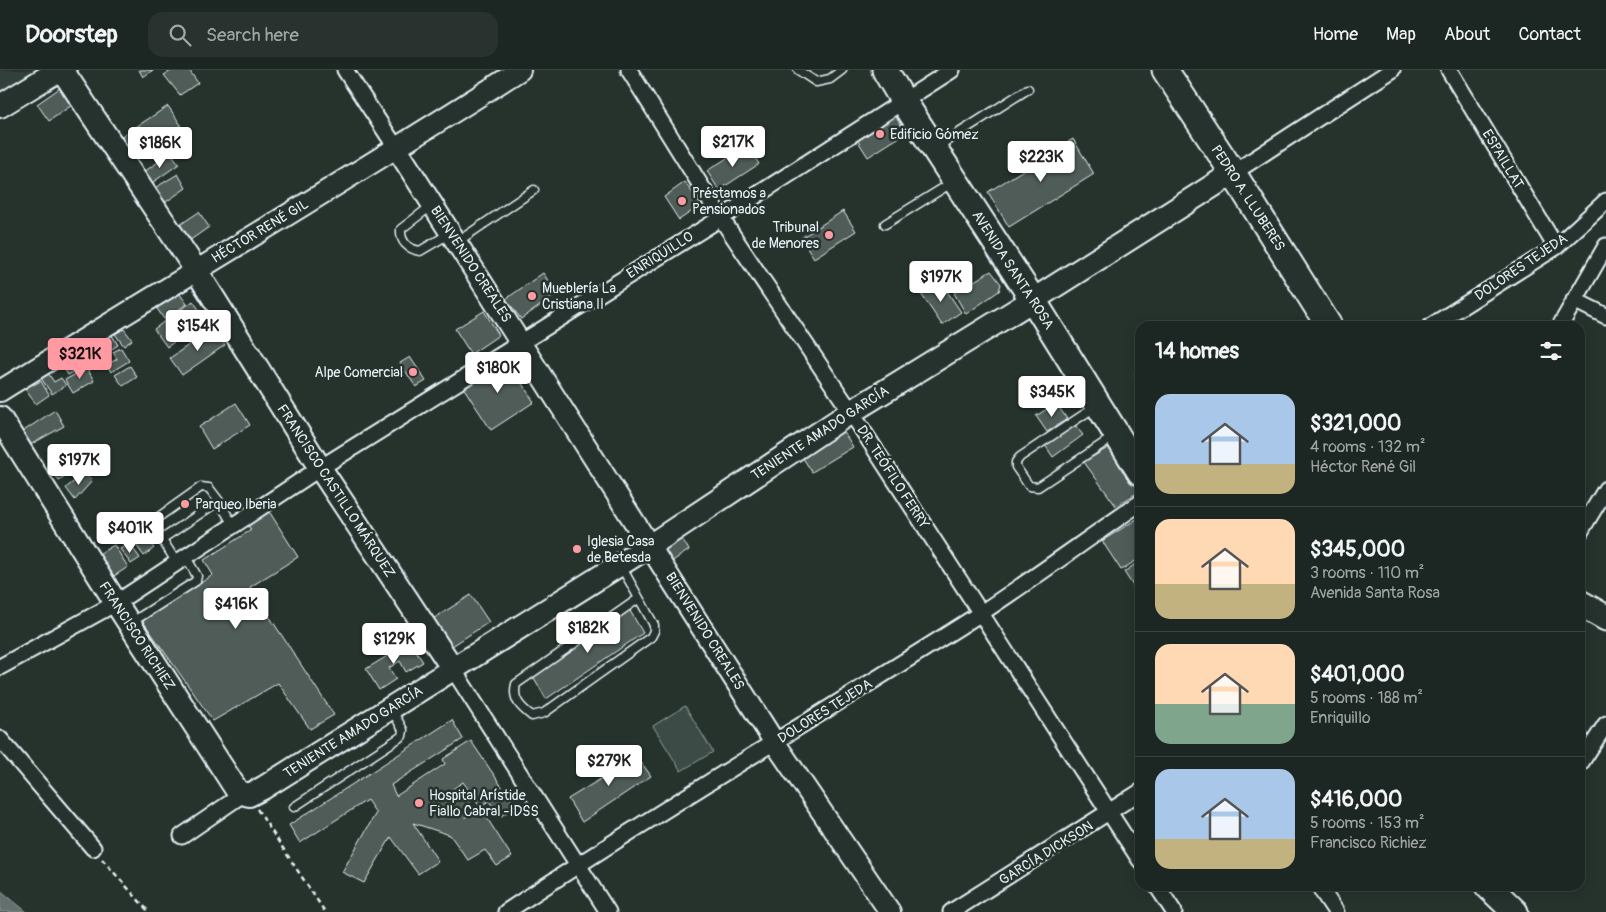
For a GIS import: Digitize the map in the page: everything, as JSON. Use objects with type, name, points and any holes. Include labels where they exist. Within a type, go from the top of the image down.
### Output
[{"type":"main road","points":[[0,106],[60,70]]},
{"type":"main road","name":"FRANCISCO CASTILLO MÁRQUEZ","points":[[60,70],[196,270],[320,468],[453,669]]},
{"type":"main road","name":"AVENIDA SANTA ROSA","points":[[885,70],[934,149],[1033,300],[1135,464]]},
{"type":"main road","name":"PEDRO A. LLUBERES","points":[[1165,70],[1233,173],[1326,321]]},
{"type":"main road","name":"TENIENTE AMADO GARCÍA","points":[[246,794],[264,788],[651,545],[851,412],[1033,300],[1233,173]]},
{"type":"main road","name":"FRANCISCO RICHIEZ","points":[[0,418],[238,792],[246,794]]},
{"type":"main road","points":[[1585,606],[1606,618]]},
{"type":"main road","points":[[1498,891],[1515,912]]},
{"type":"street","name":"BIENVENIDO CREALES","points":[[345,70],[651,545],[775,743],[890,912]]},
{"type":"street","name":"HÉCTOR RENÉ GIL","points":[[0,392],[397,148],[520,70]]},
{"type":"street","name":"DR. TEÓFILO FERRY","points":[[629,70],[721,218],[851,412],[1135,852]]},
{"type":"street","name":"ENRIQUILLO","points":[[0,667],[116,603],[320,468],[721,218],[952,70]]},
{"type":"street","name":"TENIENTE AMADO GARCÍA","points":[[1233,173],[1392,70]]},
{"type":"street","name":"ESPAILLAT","points":[[1449,70],[1556,247]]},
{"type":"street","name":"DOLORES TEJEDA","points":[[1439,321],[1556,247],[1606,201]]},
{"type":"street","points":[[1563,321],[1606,246]]},
{"type":"street","points":[[1574,300],[1606,316]]},
{"type":"street","points":[[1585,524],[1606,489]]},
{"type":"street","name":"DOLORES TEJEDA","points":[[506,912],[578,864],[775,743],[980,613],[1135,506]]},
{"type":"street","name":"FRANCISCO CASTILLO MÁRQUEZ","points":[[453,669],[608,912]]},
{"type":"street","points":[[1585,756],[1606,724]]},
{"type":"street","points":[[0,739],[92,848]]},
{"type":"street","points":[[182,836],[246,794]]},
{"type":"street","name":"GARCÍA DICKSON","points":[[951,912],[1135,796]]},
{"type":"street","points":[[1160,891],[1174,912]]},
{"type":"street","points":[[1322,891],[1336,912]]},
{"type":"lane","points":[[798,70],[816,82],[830,78],[842,70]]},
{"type":"lane","points":[[934,149],[1028,89]]},
{"type":"lane","points":[[885,224],[955,181]]},
{"type":"lane","points":[[433,204],[402,229],[401,236],[405,245],[412,250],[420,252],[454,237],[534,190]]},
{"type":"lane","points":[[1098,405],[1020,457],[1016,462],[1016,467],[1029,486],[1038,487],[1117,434]]},
{"type":"lane","points":[[129,623],[196,580],[197,576],[162,540],[153,521],[169,508],[201,488],[209,488],[233,525]]},
{"type":"lane","points":[[162,540],[219,501]]},
{"type":"lane","points":[[620,564],[654,625],[651,637],[544,713],[532,716],[524,710],[515,698],[516,684],[638,599]]},
{"type":"lane","points":[[294,807],[402,736],[403,730],[391,708]]},
{"type":"path","points":[[246,794],[325,912]]},
{"type":"path","points":[[92,848],[149,912]]},
{"type":"shaded area","points":[[0,70],[48,70],[0,100]]},
{"type":"shaded area","points":[[685,706],[713,752],[681,771],[653,726]]},
{"type":"shaded area","points":[[0,890],[27,912],[0,912]]},
{"type":"building","points":[[139,70],[153,70],[143,77]]},
{"type":"building","points":[[173,70],[189,70],[198,83],[180,95],[164,75]]},
{"type":"building","points":[[60,88],[72,105],[49,121],[37,104]]},
{"type":"building","points":[[168,106],[181,125],[129,159],[116,140]]},
{"type":"building","name":"Edificio Gómez","points":[[892,111],[906,133],[868,157],[854,135]]},
{"type":"building","points":[[1073,139],[1094,174],[1009,227],[988,192]]},
{"type":"building","points":[[747,145],[759,164],[719,190],[707,171]]},
{"type":"building","points":[[171,153],[179,164],[149,185],[141,174]]},
{"type":"building","points":[[178,174],[186,188],[163,204],[153,189]]},
{"type":"building","name":"Préstamos a Pensionados","points":[[685,182],[701,205],[679,220],[664,197]]},
{"type":"building","name":"Tribunal de Menores","points":[[843,211],[856,231],[814,258],[801,238]]},
{"type":"building","points":[[199,212],[209,227],[189,241],[178,226]]},
{"type":"building","points":[[991,271],[1001,284],[999,291],[966,314],[954,293]]},
{"type":"building","name":"Mueblería La Cristiana II","points":[[543,273],[557,294],[521,319],[506,299]]},
{"type":"building","points":[[940,281],[961,312],[942,325],[921,294]]},
{"type":"building","points":[[177,290],[187,304],[164,319],[152,301]]},
{"type":"building","points":[[193,301],[206,319],[167,347],[154,329]]},
{"type":"building","points":[[484,311],[499,335],[471,354],[455,329]]},
{"type":"building","points":[[213,328],[225,345],[182,375],[170,358]]},
{"type":"building","points":[[124,329],[132,340],[124,346],[115,334]]},
{"type":"building","points":[[110,332],[118,345],[101,356],[97,349],[107,342],[103,335]]},
{"type":"building","points":[[121,348],[129,361],[111,372],[107,365],[117,359],[113,352]]},
{"type":"building","points":[[75,351],[83,366],[68,375],[60,362]]},
{"type":"building","name":"Alpe Comercial","points":[[410,357],[426,381],[416,387],[400,363]]},
{"type":"building","points":[[506,359],[534,402],[491,430],[463,387]]},
{"type":"building","points":[[130,366],[137,377],[123,386],[115,375]]},
{"type":"building","points":[[87,368],[94,381],[73,393],[65,380]]},
{"type":"building","points":[[48,373],[54,382],[61,378],[66,385],[52,394],[41,378]]},
{"type":"building","points":[[41,381],[49,395],[36,404],[24,388],[31,383],[33,385]]},
{"type":"building","points":[[236,403],[250,425],[212,449],[199,427]]},
{"type":"building","points":[[1056,403],[1067,419],[1047,432],[1036,416]]},
{"type":"building","points":[[55,410],[64,426],[30,445],[22,432]]},
{"type":"building","points":[[1074,424],[1083,435],[1053,457],[1045,445]]},
{"type":"building","points":[[840,426],[853,447],[812,472],[799,452]]},
{"type":"building","points":[[1111,446],[1135,484],[1135,494],[1116,506],[1084,462]]},
{"type":"building","points":[[73,454],[79,468],[59,481],[52,469]]},
{"type":"building","points":[[85,472],[92,481],[75,500],[66,488]]},
{"type":"building","points":[[267,508],[298,557],[250,587],[334,715],[310,729],[278,683],[213,721],[142,620],[213,575],[204,560],[251,530],[246,522]]},
{"type":"building","points":[[1135,520],[1135,561],[1121,570],[1102,541]]},
{"type":"building","points":[[678,532],[689,550],[671,562],[660,544]]},
{"type":"building","points":[[146,538],[154,548],[144,556],[136,545]]},
{"type":"building","points":[[129,543],[140,558],[131,564],[120,549]]},
{"type":"building","points":[[114,545],[128,567],[111,578],[97,555]]},
{"type":"building","points":[[1135,564],[1135,589],[1124,572]]},
{"type":"building","points":[[471,595],[489,622],[446,650],[428,622]]},
{"type":"building","points":[[629,609],[643,633],[546,699],[533,676]]},
{"type":"building","points":[[410,642],[423,662],[406,672],[400,661],[389,668],[396,679],[379,690],[366,669]]},
{"type":"building","name":"Hospital Arístide Fiallo Cabral -IDSS","points":[[452,720],[463,739],[391,785],[396,796],[445,764],[443,759],[471,741],[515,806],[500,817],[489,801],[480,806],[463,782],[447,793],[465,794],[472,809],[465,817],[483,812],[512,857],[497,866],[485,850],[468,860],[450,835],[413,823],[438,861],[418,874],[391,837],[364,883],[342,872],[376,813],[367,800],[300,843],[289,825]]},
{"type":"building","points":[[615,754],[626,767],[638,758],[651,776],[582,822],[568,799],[607,775],[604,760]]},
{"type":"place","name":"Edificio Gómez","points":[[880,134]]},
{"type":"place","name":"Préstamos a Pensionados","points":[[682,201]]},
{"type":"place","name":"Tribunal de Menores","points":[[829,235]]},
{"type":"place","name":"Mueblería La Cristiana II","points":[[532,296]]},
{"type":"place","name":"Alpe Comercial","points":[[413,372]]},
{"type":"place","name":"Parqueo Iberia","points":[[185,504]]},
{"type":"place","name":"Iglesia Casa de Betesda","points":[[577,549]]},
{"type":"place","name":"Hospital Arístide Fiallo Cabral -IDSS","points":[[419,803]]}]
